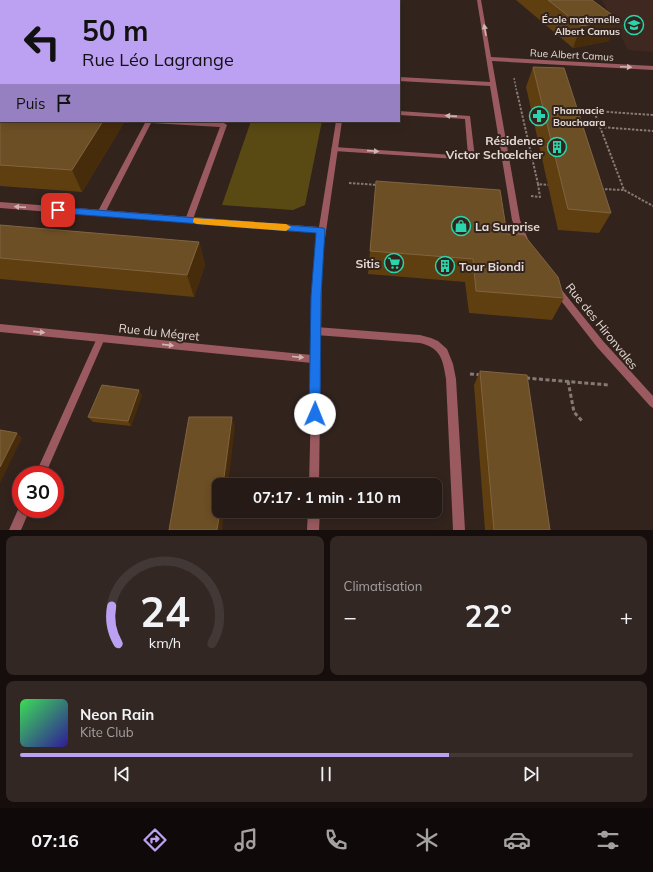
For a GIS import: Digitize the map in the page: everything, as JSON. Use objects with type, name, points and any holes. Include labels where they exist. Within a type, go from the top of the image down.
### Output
[{"type":"street","points":[[480,0],[490,59],[492,84],[511,194],[520,230],[530,251]]},
{"type":"street","name":"Rue Albert Camus","points":[[490,59],[653,68]]},
{"type":"street","points":[[400,79],[492,84]]},
{"type":"street","points":[[334,149],[472,158],[468,117],[400,113]]},
{"type":"street","points":[[101,213],[148,122]]},
{"type":"street","points":[[164,122],[224,126],[189,220]]},
{"type":"street","points":[[314,478],[318,265],[321,230],[339,122]]},
{"type":"street","points":[[0,205],[321,230]]},
{"type":"street","name":"Rue des Hironvales","points":[[551,281],[582,323],[637,387],[653,403]]},
{"type":"street","name":"Rue du Mégret","points":[[0,328],[316,359]]},
{"type":"street","points":[[316,331],[430,340],[440,347],[445,354],[450,372],[460,530]]},
{"type":"street","points":[[44,466],[101,338]]},
{"type":"street","points":[[15,530],[20,518]]},
{"type":"street","points":[[313,530],[314,518]]},
{"type":"path","points":[[491,72],[513,74],[540,197],[511,194]]},
{"type":"path","points":[[624,190],[594,111],[653,115]]},
{"type":"path","points":[[600,127],[653,131]]},
{"type":"path","points":[[329,182],[384,186]]},
{"type":"path","points":[[538,184],[548,185]]},
{"type":"path","points":[[594,188],[624,190],[653,206]]},
{"type":"path","points":[[450,372],[490,375]]},
{"type":"path","points":[[521,378],[637,387]]},
{"type":"path","points":[[568,382],[574,412],[583,422]]},
{"type":"shaded area","name":"École maternelle Albert Camus","points":[[602,0],[653,0],[653,52],[628,50]]},
{"type":"shaded area","points":[[251,122],[322,122],[305,205],[293,210],[222,205]]},
{"type":"building","points":[[548,0],[592,0],[619,20],[581,26]]},
{"type":"building","points":[[533,67],[564,68],[611,213],[568,209]]},
{"type":"building","points":[[0,122],[102,122],[72,170],[0,165]]},
{"type":"building","name":"Tour Biondi","points":[[376,181],[500,190],[507,234],[524,235],[558,277],[564,298],[476,291],[473,259],[370,251]]},
{"type":"building","points":[[0,225],[199,242],[187,275],[0,258]]},
{"type":"building","points":[[480,371],[527,375],[550,530],[494,530]]},
{"type":"building","points":[[102,385],[139,390],[128,421],[88,417]]},
{"type":"building","points":[[189,417],[232,417],[224,478],[212,478],[212,518],[219,518],[217,530],[169,530]]},
{"type":"building","points":[[0,430],[17,433],[0,467]]},
{"type":"slow traffic","points":[[197,221],[286,227]]},
{"type":"place","name":"École maternelle Albert Camus","points":[[634,25]]},
{"type":"place","name":"Pharmacie Bouchaara","points":[[539,116]]},
{"type":"place","name":"Résidence Victor Schœlcher","points":[[557,147]]},
{"type":"place","name":"La Surprise","points":[[461,226]]},
{"type":"place","name":"Sitis","points":[[394,263]]},
{"type":"place","name":"Tour Biondi","points":[[445,266]]},
{"type":"route","points":[[58,210],[321,230],[316,296],[315,414]]}]
